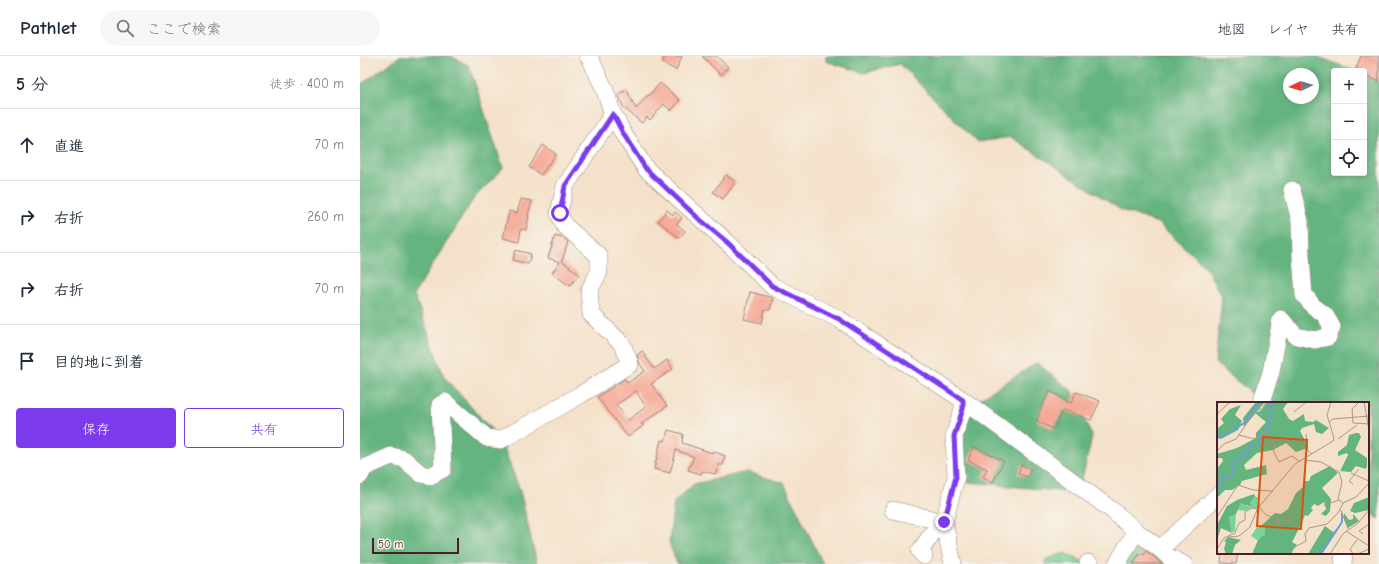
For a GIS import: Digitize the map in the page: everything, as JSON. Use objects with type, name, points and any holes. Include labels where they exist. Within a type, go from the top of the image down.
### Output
[{"type":"street","points":[[591,57],[613,114],[624,135],[646,169],[698,218],[728,243],[772,286],[839,319],[963,400],[1113,511],[1170,558],[1183,564]]},
{"type":"street","points":[[360,476],[364,468],[391,456],[404,460],[421,474],[430,476],[442,469],[440,405],[445,402],[487,438],[501,440],[580,395],[630,364],[622,344],[591,314],[589,291],[599,272],[599,256],[564,225],[560,213],[565,186],[613,114]]},
{"type":"street","points":[[1261,402],[1271,372],[1281,319],[1296,336],[1315,340],[1328,337],[1332,327],[1326,315],[1313,306],[1304,295],[1300,256],[1300,221],[1292,190]]},
{"type":"street","points":[[924,556],[920,551],[943,521],[956,477],[954,436],[963,409],[963,400]]},
{"type":"street","points":[[1160,549],[1217,496]]},
{"type":"street","points":[[893,510],[943,521]]},
{"type":"street","points":[[943,521],[953,564]]},
{"type":"street","points":[[1116,564],[1136,531]]},
{"type":"street","points":[[1343,564],[1344,554]]},
{"type":"green space","points":[[400,56],[451,56],[469,66],[503,168],[474,198],[414,294],[444,377],[501,440],[520,491],[537,564],[360,564],[360,85]]},
{"type":"green space","points":[[826,56],[1316,56],[1347,68],[1331,68],[1331,176],[1367,176],[1367,75],[1379,79],[1379,517],[1377,519],[1369,509],[1369,402],[1263,402],[1215,363],[1222,299],[1207,268],[1158,223],[1121,210],[1011,137],[977,142],[900,64],[864,73],[826,61]]},
{"type":"green space","points":[[1037,363],[1072,391],[1092,437],[1081,483],[1068,492],[960,481],[966,417],[982,397]]},
{"type":"green space","points":[[747,472],[784,483],[823,564],[677,564],[669,542],[674,502],[694,484]]},
{"type":"green space","points":[[1137,542],[1168,564],[1119,564]]},
{"type":"green space","points":[[1065,553],[1087,564],[1045,564],[1046,559]]},
{"type":"building","points":[[665,56],[682,56],[676,70],[662,63]]},
{"type":"building","points":[[702,56],[716,56],[728,67],[721,75]]},
{"type":"building","points":[[1361,56],[1379,56],[1379,81],[1367,77],[1367,68],[1356,68]]},
{"type":"building","points":[[660,83],[680,100],[671,111],[664,104],[650,120],[647,117],[642,123],[624,108],[618,94],[627,90],[636,109]]},
{"type":"building","points":[[543,145],[556,154],[541,175],[529,167]]},
{"type":"building","points":[[726,175],[736,182],[723,199],[713,192]]},
{"type":"building","points":[[521,199],[532,201],[526,230],[521,229],[519,242],[503,238],[509,211],[517,213]]},
{"type":"building","points":[[667,210],[673,215],[675,212],[682,218],[677,224],[685,231],[679,238],[658,221]]},
{"type":"building","points":[[555,236],[565,239],[568,242],[562,261],[579,274],[570,286],[552,273],[560,262],[548,258]]},
{"type":"building","points":[[516,250],[531,254],[528,264],[513,260]]},
{"type":"building","points":[[750,292],[773,298],[770,310],[765,310],[762,323],[744,319]]},
{"type":"building","points":[[642,351],[654,369],[667,360],[673,369],[651,384],[667,406],[641,424],[644,425],[628,437],[597,397],[625,379],[628,383],[645,371],[640,364],[637,355]],"holes":[[[636,391],[646,407],[628,420],[616,405]]]},
{"type":"building","points":[[1050,391],[1071,403],[1076,392],[1100,401],[1091,420],[1063,410],[1053,429],[1037,421],[1039,412]]},
{"type":"building","points":[[668,430],[683,434],[682,443],[712,453],[713,451],[725,456],[723,465],[718,465],[716,474],[702,471],[701,474],[688,470],[694,457],[676,450],[670,473],[654,469],[661,440],[665,441]]},
{"type":"building","points":[[974,447],[1004,461],[993,482],[983,477],[987,469],[968,460]]},
{"type":"building","points":[[1021,465],[1031,469],[1028,477],[1018,474]]},
{"type":"building","points":[[1146,551],[1162,564],[1133,564],[1140,553],[1144,555]]},
{"type":"building","points":[[1222,554],[1238,554],[1236,564],[1221,563]]},
{"type":"route","points":[[560,213],[565,186],[613,114],[624,135],[646,169],[698,218],[728,243],[772,286],[839,319],[963,400],[963,409],[954,436],[956,477],[944,522]]}]
